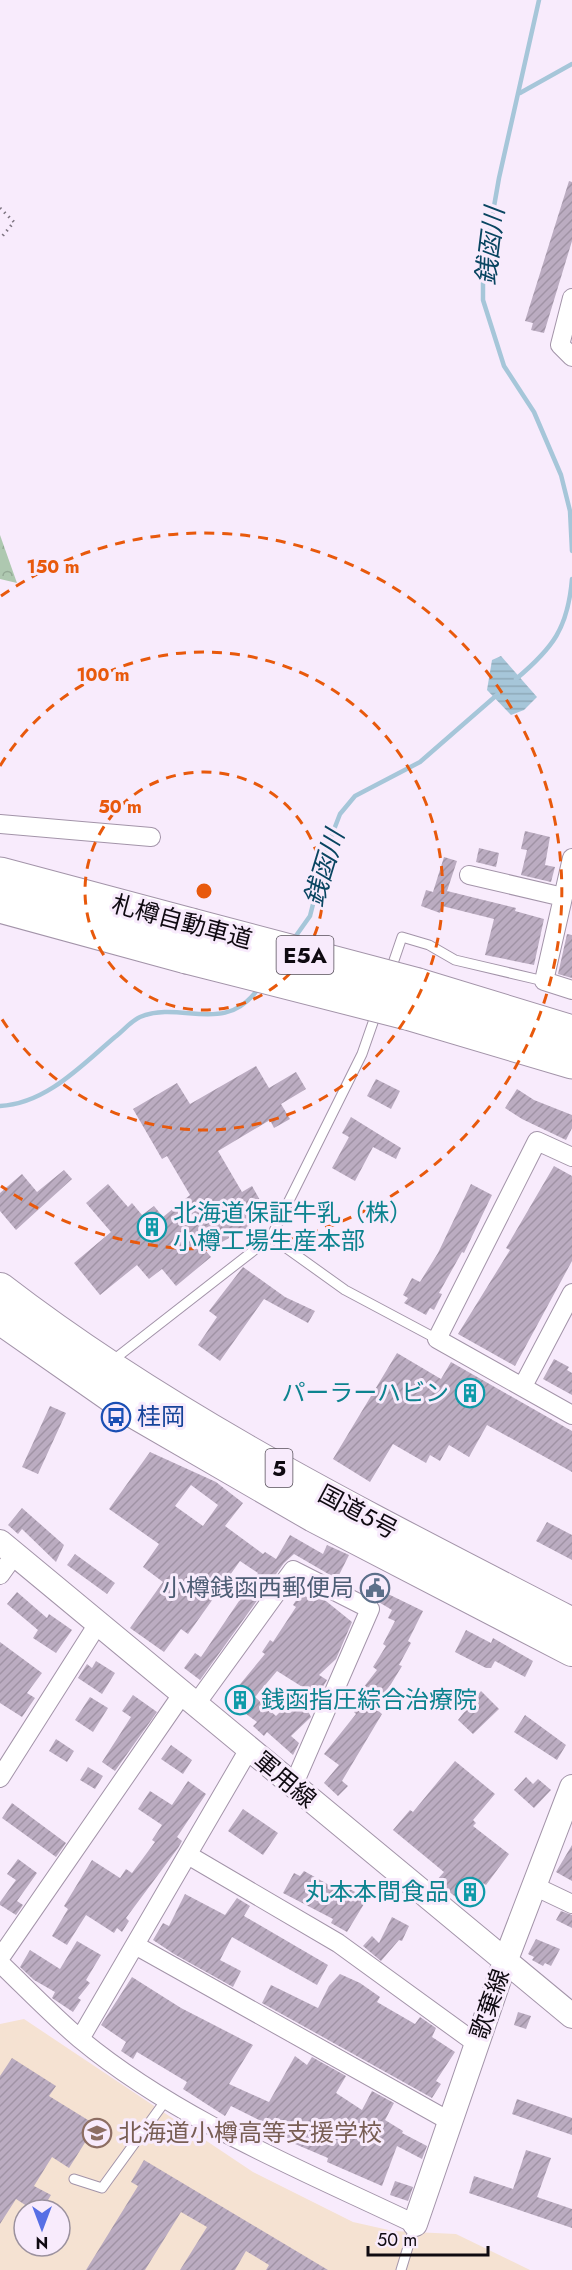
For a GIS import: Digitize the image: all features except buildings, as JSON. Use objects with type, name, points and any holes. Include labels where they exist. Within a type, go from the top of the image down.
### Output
[{"type":"highway","name":"札樽自動車道","points":[[0,874],[191,925],[572,1062]]},
{"type":"highway","name":"札樽自動車道","points":[[0,906],[187,957],[572,1032]]},
{"type":"highway","name":"国道5号","points":[[0,1288],[148,1392],[326,1496],[572,1624]]},
{"type":"highway","name":"国道5号","points":[[0,1318],[136,1413],[314,1516],[572,1650]]},
{"type":"street","points":[[572,298],[560,345],[572,357]]},
{"type":"street","points":[[0,824],[151,837]]},
{"type":"street","points":[[572,858],[544,981],[572,990]]},
{"type":"street","points":[[469,875],[563,897]]},
{"type":"street","points":[[572,1157],[537,1141],[438,1339],[572,1415]]},
{"type":"street","points":[[523,1386],[572,1293]]},
{"type":"street","points":[[0,1575],[8,1548]]},
{"type":"street","name":"軍用線","points":[[8,1548],[572,2016]]},
{"type":"street","points":[[0,1958],[189,1698],[293,1570],[370,1610],[294,1786]]},
{"type":"street","points":[[0,1778],[99,1622]]},
{"type":"street","points":[[80,2039],[249,1749]]},
{"type":"street","name":"歌棄線","points":[[415,2224],[505,1962],[572,1787]]},
{"type":"street","points":[[188,1855],[338,1943],[477,2044]]},
{"type":"street","points":[[534,1886],[572,1904]]},
{"type":"street","points":[[135,1945],[450,2122]]},
{"type":"street","points":[[0,1963],[80,2039],[166,2100],[236,2139],[415,2224]]},
{"type":"lane","points":[[384,990],[402,937],[429,945],[455,960],[544,981]]},
{"type":"lane","points":[[108,1365],[175,1310],[271,1237],[362,1054],[402,1000]]},
{"type":"lane","points":[[271,1237],[345,1290],[438,1339]]},
{"type":"lane","points":[[74,2179],[102,2188],[166,2100]]},
{"type":"lane","points":[[401,2270],[415,2224]]},
{"type":"path","points":[[0,208],[14,222],[0,239]]},
{"type":"shaded area","name":"北海道小樽高等支援学校","points":[[24,2019],[253,2172],[353,2222],[393,2231],[456,2234],[530,2270],[0,2270],[0,2024]]},
{"type":"green space","points":[[0,535],[17,583],[0,579]]},
{"type":"water","points":[[501,656],[537,697],[524,710],[511,715],[487,690],[492,660]]},
{"type":"waterway","name":"銭函川","points":[[539,0],[499,178],[483,269],[483,300],[504,366],[534,412],[561,475],[570,511],[572,551]]},
{"type":"waterway","points":[[520,93],[572,64]]},
{"type":"waterway","name":"銭函川","points":[[516,679],[540,657],[556,636],[567,611],[572,579]]},
{"type":"waterway","name":"銭函川","points":[[293,940],[310,916],[328,845],[340,814],[355,796],[420,762],[498,694]]},
{"type":"waterway","name":"銭函川","points":[[0,1106],[17,1104],[48,1091],[76,1071],[140,1017],[171,1012],[217,1014],[231,1011],[245,1003],[258,989]]},
{"type":"place","name":"北海道保証牛乳（株） 小樽工場生産本部","points":[[152,1227]]},
{"type":"place","name":"パーラーハビン","points":[[470,1393]]},
{"type":"place","name":"桂岡","points":[[116,1417]]},
{"type":"place","name":"小樽銭函西郵便局","points":[[375,1588]]},
{"type":"place","name":"銭函指圧綜合治療院","points":[[240,1700]]},
{"type":"place","name":"丸本本間食品","points":[[470,1892]]},
{"type":"place","name":"北海道小樽高等支援学校","points":[[97,2133]]}]
